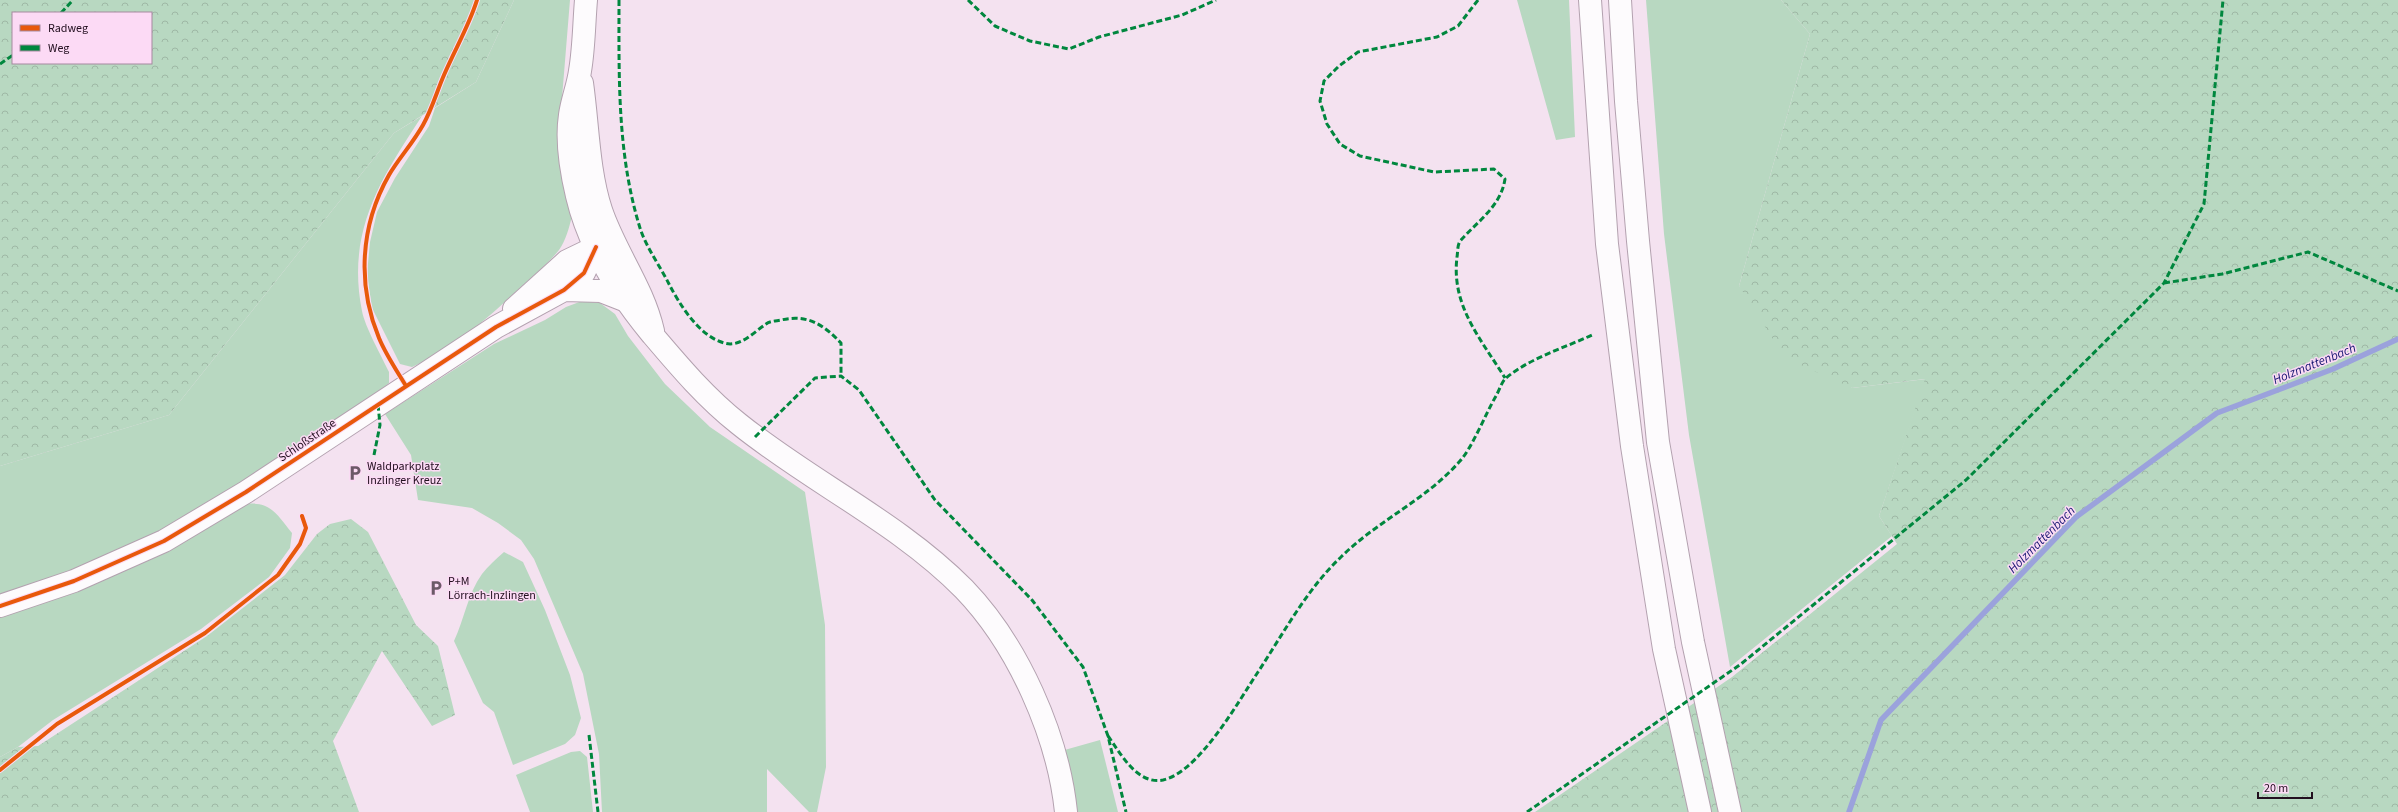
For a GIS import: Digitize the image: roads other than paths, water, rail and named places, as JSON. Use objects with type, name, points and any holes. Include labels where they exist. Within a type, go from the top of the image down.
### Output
[{"type":"main road","points":[[586,0],[580,70],[569,118],[569,142],[576,195],[584,220],[596,247],[624,300],[689,379],[740,426],[918,550],[964,590],[989,621],[1016,660],[1036,702],[1054,751],[1066,812]]},
{"type":"main road","points":[[1590,0],[1607,244],[1632,446],[1664,649],[1700,812]]},
{"type":"main road","points":[[1620,0],[1626,101],[1638,241],[1658,442],[1693,642],[1730,812]]},
{"type":"main road","points":[[580,70],[591,154],[601,210],[600,232],[596,247]]},
{"type":"main road","points":[[601,210],[644,300],[654,336]]},
{"type":"main road","name":"Schloßstraße","points":[[0,606],[74,581],[164,541],[246,492],[496,327],[564,290],[584,273],[596,247]]},
{"type":"main road","name":"Schloßstraße","points":[[496,327],[537,286],[567,261],[596,247]]},
{"type":"main road","points":[[564,290],[601,291],[624,300]]},
{"type":"waterway","name":"Holzmattenbach","points":[[1849,812],[1881,720],[2076,517],[2217,413],[2333,369],[2398,339]]},
{"type":"place","name":"Waldparkplatz Inzlinger Kreuz","points":[[355,473]]},
{"type":"place","name":"P+M Lörrach-Inzlingen","points":[[436,588]]}]
